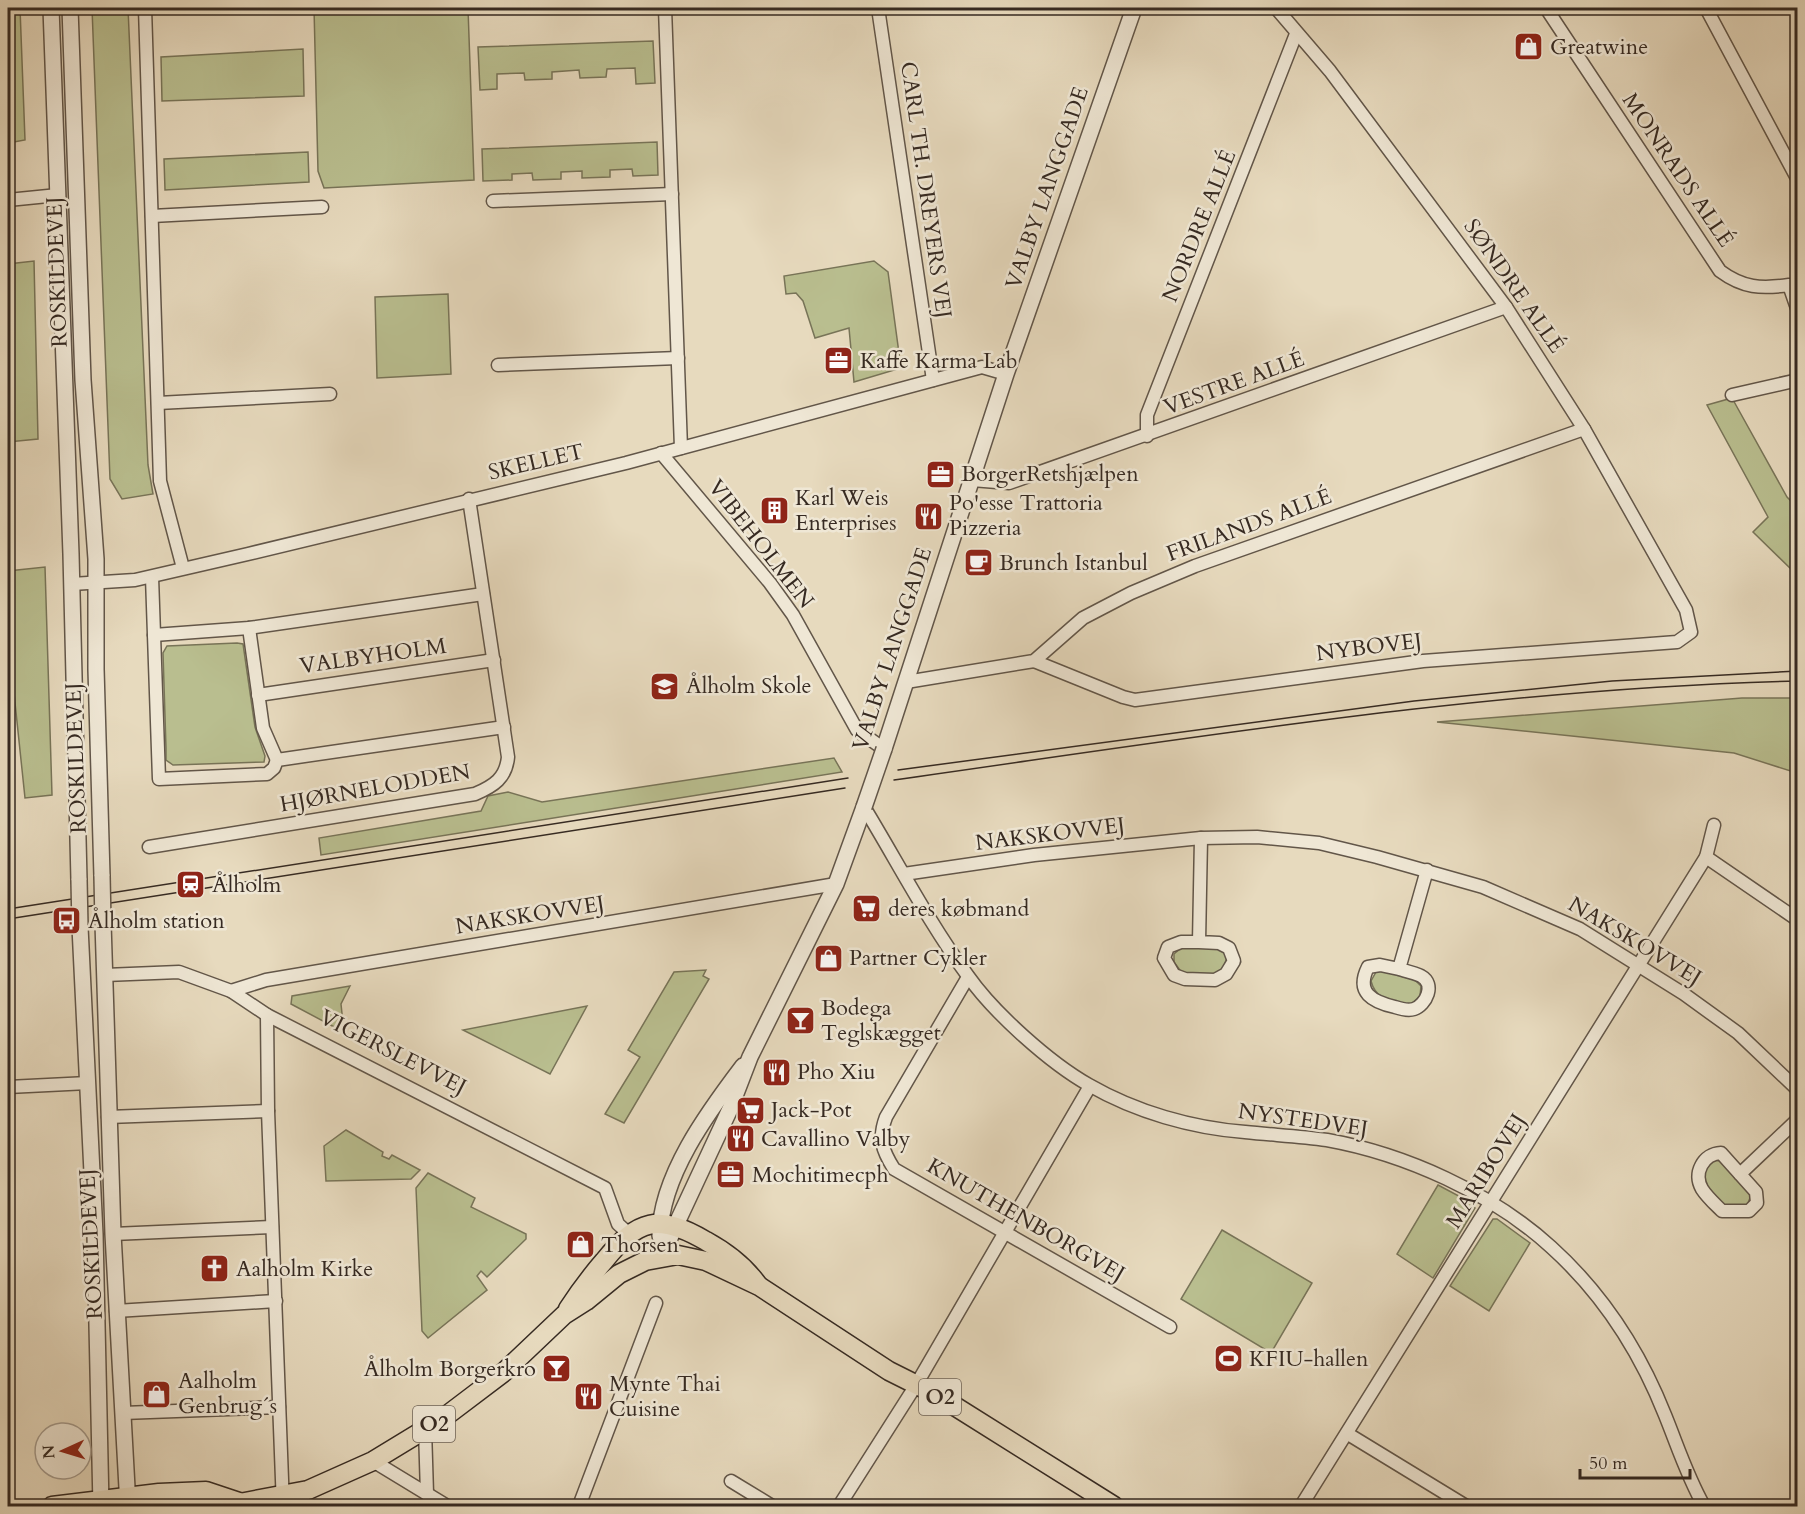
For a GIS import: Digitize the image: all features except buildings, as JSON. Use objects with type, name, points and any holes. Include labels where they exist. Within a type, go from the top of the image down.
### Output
[{"type":"main road","points":[[628,1233],[644,1226],[667,1225]]},
{"type":"main road","name":"O2","points":[[667,1225],[689,1232],[731,1256],[751,1274],[759,1286]]},
{"type":"main road","name":"O2","points":[[52,1506],[128,1502],[206,1491],[232,1504],[283,1501],[373,1461],[424,1429],[504,1372],[564,1315],[584,1286],[628,1233]]},
{"type":"main road","name":"O2","points":[[564,1315],[586,1302],[619,1274],[634,1265],[661,1257],[678,1255],[696,1258],[759,1286],[889,1371],[937,1395],[1114,1506]]},
{"type":"street","name":"ROSKILDEVEJ","points":[[51,8],[101,1503]]},
{"type":"street","name":"ROSKILDEVEJ","points":[[70,8],[83,380],[97,583],[96,669],[108,1117],[116,1311],[128,1502]]},
{"type":"street","points":[[145,8],[160,481],[183,568]]},
{"type":"street","points":[[664,8],[681,448]]},
{"type":"street","name":"CARL TH. DREYERS VEJ","points":[[878,8],[933,380]]},
{"type":"street","name":"VALBY LANGGADE","points":[[667,1225],[730,1109],[750,1057],[836,884],[884,749],[1006,374],[1134,8]]},
{"type":"street","name":"SØNDRE ALLÉ","points":[[1276,8],[1330,71],[1506,307],[1584,429],[1686,610]]},
{"type":"street","name":"MONRADS ALLÉ","points":[[1546,8],[1720,271],[1734,281],[1749,287],[1765,288],[1793,281],[1797,310]]},
{"type":"street","points":[[1706,8],[1797,180]]},
{"type":"street","name":"NORDRE ALLÉ","points":[[1146,436],[1148,415],[1296,34]]},
{"type":"street","points":[[493,201],[672,194]]},
{"type":"street","points":[[8,200],[58,195]]},
{"type":"street","points":[[152,216],[322,207]]},
{"type":"street","name":"VESTRE ALLÉ","points":[[972,480],[1009,483],[1506,307]]},
{"type":"street","points":[[498,365],[678,358]]},
{"type":"street","name":"SKELLET","points":[[72,584],[152,576],[681,448],[982,367],[1006,374]]},
{"type":"street","points":[[1732,394],[1797,380]]},
{"type":"street","points":[[158,403],[330,394]]},
{"type":"street","name":"FRILANDS ALLÉ","points":[[1034,661],[1083,618],[1131,593],[1184,571],[1584,429]]},
{"type":"street","name":"VIBEHOLMEN","points":[[661,453],[770,583],[793,615],[857,730],[884,749]]},
{"type":"street","name":"HJØRNELODDEN","points":[[149,847],[476,794],[490,788],[507,770],[508,757],[504,727],[469,499]]},
{"type":"street","points":[[152,576],[159,779],[267,774],[274,768],[277,760],[263,728],[249,628]]},
{"type":"street","name":"VALBYHOLM","points":[[154,635],[249,628],[483,594]]},
{"type":"street","name":"NYBOVEJ","points":[[1034,661],[1123,698],[1146,699],[1423,661],[1677,642],[1691,632],[1686,610]]},
{"type":"street","name":"VALBYHOLM","points":[[258,695],[494,660]]},
{"type":"street","points":[[906,682],[1034,661]]},
{"type":"street","points":[[277,760],[504,727]]},
{"type":"street","name":"NYSTEDVEJ","points":[[864,807],[968,977],[1001,1014],[1060,1066],[1090,1086],[1166,1117],[1207,1127],[1290,1135],[1365,1148],[1435,1173],[1490,1204],[1549,1246],[1579,1275],[1621,1329],[1644,1370],[1665,1415],[1686,1475],[1704,1506]]},
{"type":"street","name":"MARIBOVEJ","points":[[1301,1506],[1706,857],[1714,825]]},
{"type":"street","name":"NAKSKOVVEJ","points":[[904,874],[1034,855],[1201,838],[1257,837],[1319,843],[1427,870],[1530,905],[1580,929],[1639,965],[1738,1033],[1797,1090]]},
{"type":"street","points":[[1199,942],[1201,838]]},
{"type":"street","points":[[1706,857],[1797,920]]},
{"type":"street","points":[[1399,969],[1427,870]]},
{"type":"street","name":"NAKSKOVVEJ","points":[[231,990],[266,980],[836,884]]},
{"type":"street","points":[[1181,942],[1199,942],[1219,943],[1229,948],[1234,961],[1226,974],[1215,980],[1185,979],[1174,975],[1164,958],[1168,947],[1181,942]]},
{"type":"street","points":[[1380,965],[1399,969],[1427,981],[1429,988],[1426,998],[1414,1009],[1405,1010],[1376,1002],[1368,994],[1364,980],[1368,967],[1380,965]]},
{"type":"street","name":"VIGERSLEVVEJ","points":[[105,975],[179,972],[231,990],[267,1015],[604,1188],[618,1224],[628,1233]]},
{"type":"street","name":"KNUTHENBORGVEJ","points":[[968,977],[886,1117],[880,1134],[884,1152],[894,1169],[1170,1326]]},
{"type":"street","points":[[267,1015],[268,1111],[283,1501]]},
{"type":"street","name":"VALBY LANGGADE","points":[[667,1225],[664,1199],[674,1176],[719,1099],[750,1057]]},
{"type":"street","points":[[8,1087],[88,1083]]},
{"type":"street","points":[[839,1506],[916,1385],[1090,1086]]},
{"type":"street","points":[[108,1117],[268,1111]]},
{"type":"street","points":[[1740,1174],[1797,1119]]},
{"type":"street","points":[[1710,1154],[1721,1154],[1740,1174],[1756,1192],[1758,1203],[1749,1211],[1722,1211],[1701,1187],[1700,1175],[1703,1160],[1710,1154]]},
{"type":"street","points":[[661,1257],[667,1225]]},
{"type":"street","points":[[113,1234],[272,1227]]},
{"type":"street","points":[[116,1311],[276,1301]]},
{"type":"street","points":[[579,1506],[656,1303]]},
{"type":"street","points":[[123,1413],[279,1407]]},
{"type":"street","points":[[424,1429],[427,1494]]},
{"type":"street","points":[[1348,1434],[1466,1506]]},
{"type":"street","points":[[373,1461],[447,1506]]},
{"type":"street","points":[[731,1481],[772,1506]]},
{"type":"green space","points":[[8,8],[20,8],[25,140],[8,143]]},
{"type":"green space","points":[[92,8],[128,8],[148,465],[153,494],[122,499],[110,479]]},
{"type":"green space","points":[[314,8],[468,8],[474,180],[324,188],[318,171]]},
{"type":"green space","points":[[653,41],[655,83],[636,84],[635,68],[607,69],[606,77],[580,78],[579,70],[552,72],[552,79],[525,80],[524,73],[497,74],[497,89],[480,90],[478,47]]},
{"type":"green space","points":[[303,49],[304,96],[162,101],[161,57]]},
{"type":"green space","points":[[657,142],[658,175],[633,176],[632,169],[610,170],[610,177],[582,178],[582,171],[561,172],[561,179],[533,180],[532,173],[512,174],[512,180],[483,181],[482,149]]},
{"type":"green space","points":[[308,152],[309,182],[165,190],[164,159]]},
{"type":"green space","points":[[34,261],[38,439],[8,442],[8,264]]},
{"type":"green space","points":[[874,261],[888,272],[901,368],[854,382],[849,328],[815,338],[803,301],[796,293],[786,294],[784,276]]},
{"type":"green space","points":[[448,294],[451,374],[377,378],[375,297]]},
{"type":"green space","points":[[1732,398],[1787,497],[1797,507],[1797,642],[1793,642],[1794,572],[1753,532],[1768,517],[1707,405]]},
{"type":"green space","points":[[45,567],[52,795],[25,798],[8,636],[8,571]]},
{"type":"green space","points":[[243,644],[255,727],[265,756],[264,762],[173,765],[166,760],[163,653],[167,646]]},
{"type":"green space","points":[[1742,698],[1797,698],[1797,773],[1734,753],[1437,722]]},
{"type":"green space","points":[[834,758],[842,772],[321,855],[319,838],[481,811],[488,796],[508,792],[542,802]]},
{"type":"green space","points":[[1214,947],[1224,952],[1227,958],[1223,968],[1214,974],[1182,973],[1174,962],[1174,954],[1181,948]]},
{"type":"green space","points":[[706,970],[703,976],[709,979],[624,1123],[605,1114],[640,1057],[628,1050],[674,972]]},
{"type":"green space","points":[[1383,971],[1415,980],[1421,986],[1420,996],[1410,1005],[1391,1001],[1381,996],[1373,988],[1371,981],[1376,972]]},
{"type":"green space","points":[[350,986],[341,1004],[343,1023],[338,1029],[291,1004],[292,996]]},
{"type":"green space","points":[[587,1006],[550,1074],[463,1030]]},
{"type":"green space","points":[[346,1130],[383,1152],[382,1156],[389,1159],[392,1155],[420,1170],[411,1179],[326,1181],[324,1146]]},
{"type":"green space","points":[[1715,1160],[1721,1161],[1751,1195],[1747,1206],[1725,1206],[1702,1182],[1707,1164]]},
{"type":"green space","points":[[428,1173],[475,1198],[471,1207],[526,1234],[526,1239],[487,1277],[481,1271],[477,1276],[487,1290],[428,1338],[422,1331],[416,1188]]},
{"type":"green space","points":[[1438,1185],[1472,1203],[1475,1208],[1433,1278],[1397,1254]]},
{"type":"green space","points":[[1493,1219],[1497,1219],[1530,1243],[1489,1311],[1450,1286]]},
{"type":"green space","points":[[1222,1230],[1312,1283],[1271,1353],[1181,1299]]},
{"type":"tram line","points":[[898,770],[1414,701],[1612,681],[1798,671]]},
{"type":"tram line","points":[[894,780],[1232,732],[1458,704],[1684,686],[1798,681]]},
{"type":"tram line","points":[[8,909],[848,778]]},
{"type":"tram line","points":[[8,919],[845,788]]},
{"type":"place","name":"Greatwine","points":[[1529,47]]},
{"type":"place","name":"Kaffe Karma Lab","points":[[839,361]]},
{"type":"place","name":"BorgerRetshjælpen","points":[[940,474]]},
{"type":"place","name":"Karl Weis Enterprises","points":[[774,511]]},
{"type":"place","name":"Po'esse Trattoria Pizzeria","points":[[928,516]]},
{"type":"place","name":"Brunch Istanbul","points":[[978,563]]},
{"type":"place","name":"Ålholm Skole","points":[[665,686]]},
{"type":"place","name":"Ålholm","points":[[191,885]]},
{"type":"place","name":"deres købmand","points":[[867,909]]},
{"type":"place","name":"Ålholm station","points":[[67,921]]},
{"type":"place","name":"Partner Cykler","points":[[828,958]]},
{"type":"place","name":"Bodega Teglskægget","points":[[800,1021]]},
{"type":"place","name":"Pho Xiu","points":[[776,1072]]},
{"type":"place","name":"Jack-Pot","points":[[750,1110]]},
{"type":"place","name":"Cavallino Valby","points":[[740,1139]]},
{"type":"place","name":"Mochitimecph","points":[[731,1175]]},
{"type":"place","name":"Thorsen","points":[[580,1245]]},
{"type":"place","name":"Aalholm Kirke","points":[[215,1269]]},
{"type":"place","name":"KFIU-hallen","points":[[1228,1359]]},
{"type":"place","name":"Ålholm Borgerkro","points":[[557,1369]]},
{"type":"place","name":"Aalholm Genbrug´s","points":[[157,1394]]},
{"type":"place","name":"Mynte Thai Cuisine","points":[[588,1397]]}]
